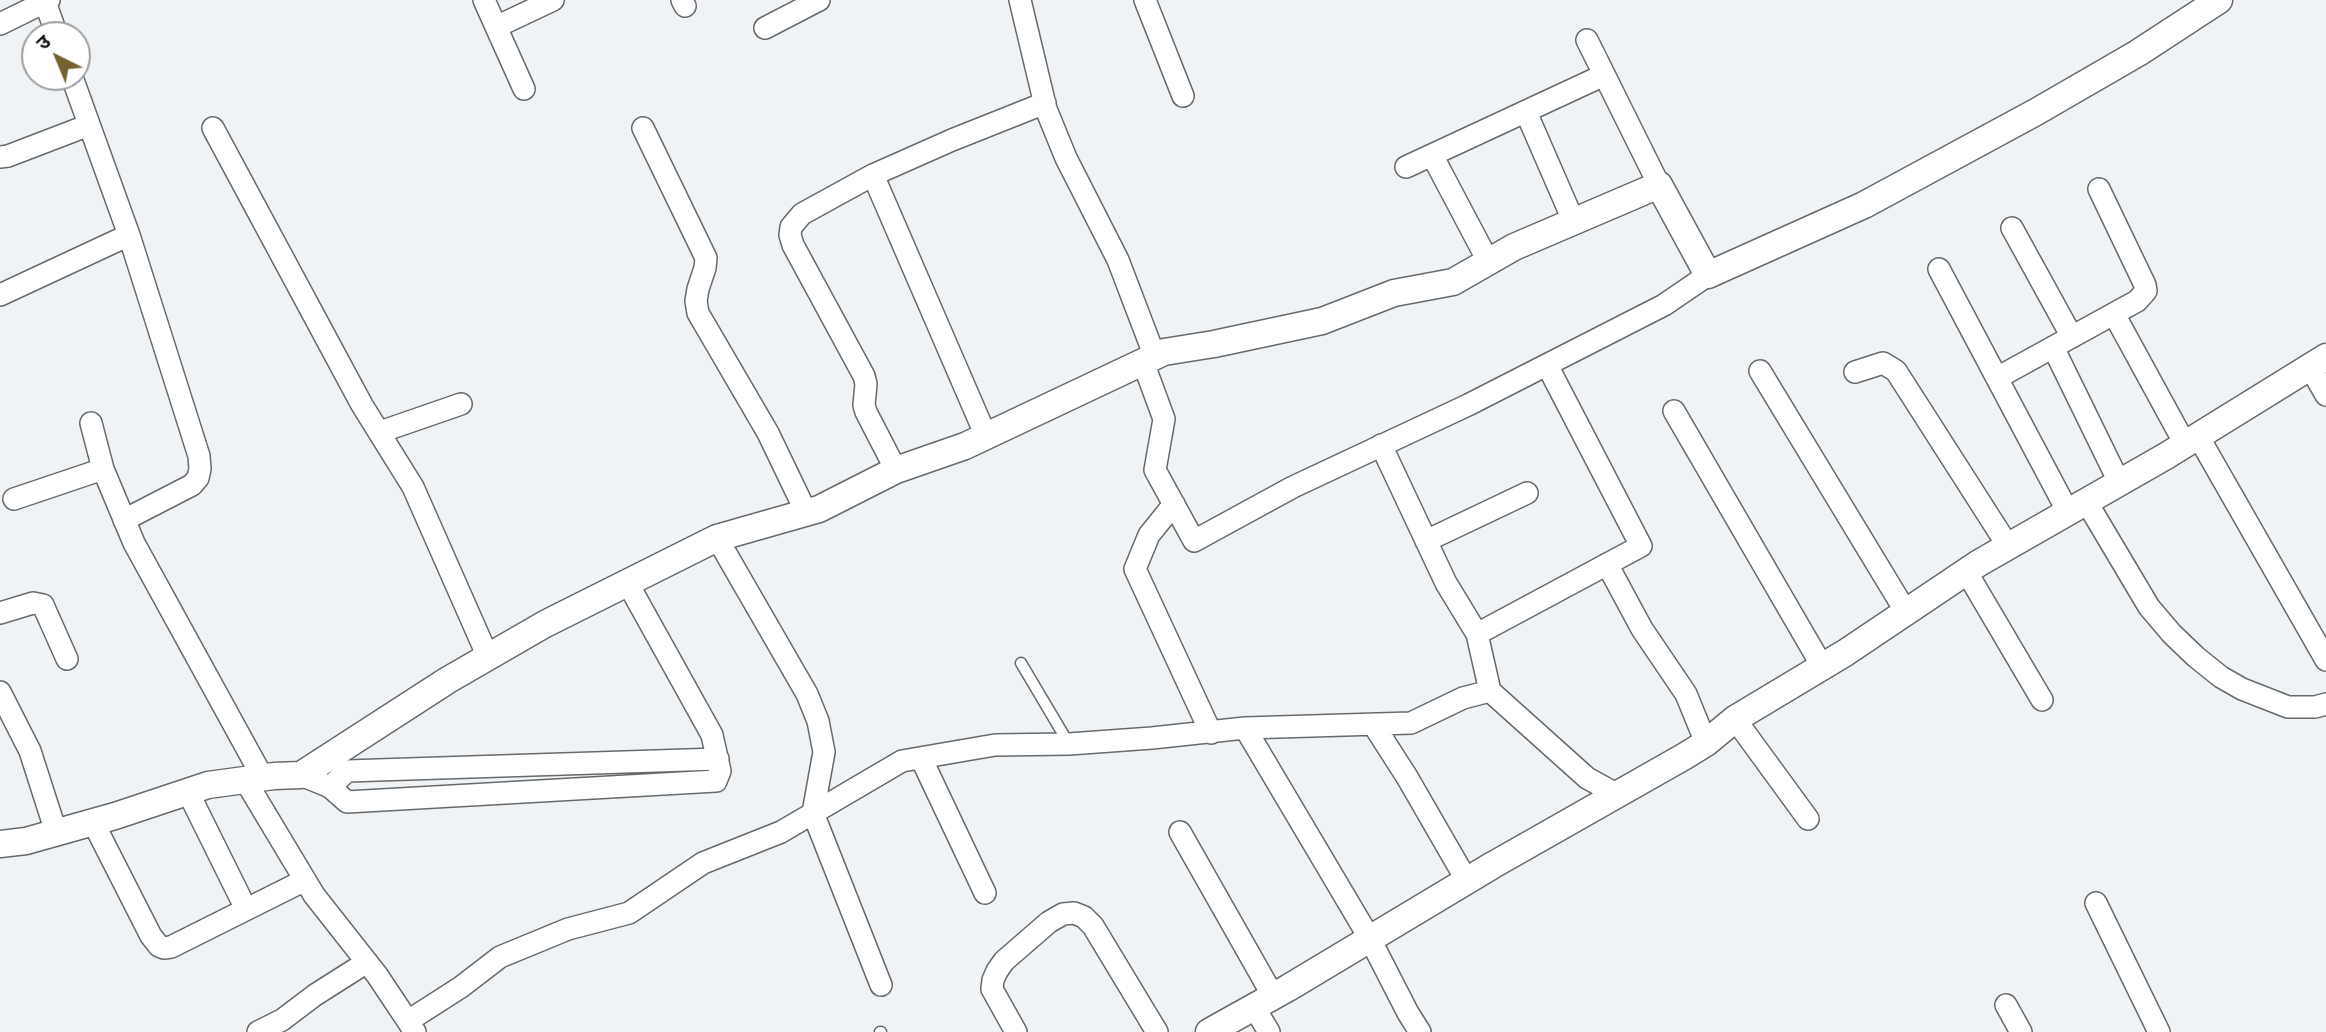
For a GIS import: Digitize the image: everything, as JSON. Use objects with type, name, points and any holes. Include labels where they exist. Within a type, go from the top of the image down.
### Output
[{"type":"street","points":[[484,0],[524,89]]},
{"type":"street","points":[[496,27],[553,0]]},
{"type":"street","points":[[765,28],[819,0]]},
{"type":"street","points":[[1020,0],[1045,103],[1066,158],[1118,260],[1149,359],[1164,419],[1155,470],[1194,541],[1293,487],[1468,405],[1664,305],[1707,275],[1864,205],[2036,112],[2138,53],[2219,0]]},
{"type":"street","points":[[1145,0],[1183,96]]},
{"type":"street","points":[[0,24],[47,1],[53,21]]},
{"type":"street","points":[[1587,40],[1707,275]]},
{"type":"street","points":[[1406,167],[1604,75]]},
{"type":"street","points":[[77,91],[129,235],[201,469],[192,485],[124,520]]},
{"type":"street","points":[[896,470],[866,412],[864,376],[793,245],[791,227],[802,214],[873,175],[1045,103]]},
{"type":"street","points":[[1525,111],[1573,220]]},
{"type":"street","points":[[0,157],[89,125]]},
{"type":"street","points":[[213,128],[362,405],[414,487],[488,657]]},
{"type":"street","points":[[643,128],[706,258],[698,289],[698,313],[768,433],[806,512]]},
{"type":"street","points":[[1432,155],[1489,261]]},
{"type":"street","points":[[873,175],[986,436]]},
{"type":"street","points":[[301,775],[448,680],[545,624],[717,538],[819,509],[896,470],[965,446],[1164,352],[1322,321],[1394,293],[1453,282],[1514,247],[1660,185]]},
{"type":"street","points":[[1997,378],[2137,301],[2146,291],[2099,189]]},
{"type":"street","points":[[2012,228],[2072,337]]},
{"type":"street","points":[[0,295],[129,235]]},
{"type":"street","points":[[1939,269],[1997,378],[2077,506],[2149,607],[2172,634],[2221,677],[2242,689],[2288,707],[2315,707],[2326,704]]},
{"type":"street","points":[[2113,314],[2326,660]]},
{"type":"street","points":[[2053,348],[2119,482]]},
{"type":"street","points":[[1209,1032],[1706,743],[1735,719],[1845,653],[1966,571],[2192,440],[2318,362],[2326,394]]},
{"type":"street","points":[[1855,372],[1883,363],[1896,371],[2008,546]]},
{"type":"street","points":[[1478,634],[1641,546],[1547,365]]},
{"type":"street","points":[[1760,371],[1906,612]]},
{"type":"street","points":[[380,432],[461,404]]},
{"type":"street","points":[[1674,411],[1822,666]]},
{"type":"street","points":[[91,423],[103,469],[134,543],[305,880],[367,962],[411,1027],[500,957],[568,929],[629,913],[703,863],[781,832],[902,761],[995,745],[1069,744],[1245,728],[1411,723],[1463,698],[1490,691]]},
{"type":"street","points":[[1381,445],[1446,583],[1478,634],[1490,691],[1587,778],[1615,794]]},
{"type":"street","points":[[14,499],[103,469]]},
{"type":"street","points":[[1426,541],[1527,494]]},
{"type":"street","points":[[1174,504],[1149,535],[1135,569],[1211,733]]},
{"type":"street","points":[[717,538],[807,694],[818,721],[824,752],[813,813],[881,985]]},
{"type":"street","points":[[1607,564],[1642,629],[1686,694],[1706,743]]},
{"type":"street","points":[[1966,571],[2042,700]]},
{"type":"street","points":[[0,844],[26,841],[93,822],[208,785],[254,779],[301,775],[330,787],[347,802],[716,781],[720,776],[712,735],[627,582]]},
{"type":"street","points":[[0,613],[33,603],[43,605],[67,659]]},
{"type":"street","points":[[0,692],[30,751],[56,832]]},
{"type":"street","points":[[1735,719],[1808,819]]},
{"type":"street","points":[[1373,724],[1467,881]]},
{"type":"street","points":[[1245,728],[1370,939],[1420,1032]]},
{"type":"street","points":[[921,758],[985,893]]},
{"type":"street","points":[[330,787],[347,771],[718,759]]},
{"type":"street","points":[[527,764],[529,793]]},
{"type":"street","points":[[188,792],[246,909]]},
{"type":"street","points":[[93,822],[151,936],[159,946],[170,947],[305,880]]},
{"type":"street","points":[[1180,832],[1263,1002],[1269,1032]]},
{"type":"street","points":[[2096,903],[2159,1032]]},
{"type":"street","points":[[1016,1032],[992,989],[997,971],[1004,961],[1049,922],[1063,914],[1074,913],[1084,917],[1093,926],[1157,1032]]},
{"type":"street","points":[[258,1032],[282,1020],[367,962]]},
{"type":"street","points":[[2006,1005],[2021,1032]]},
{"type":"lane","points":[[1021,663],[1069,744]]}]
